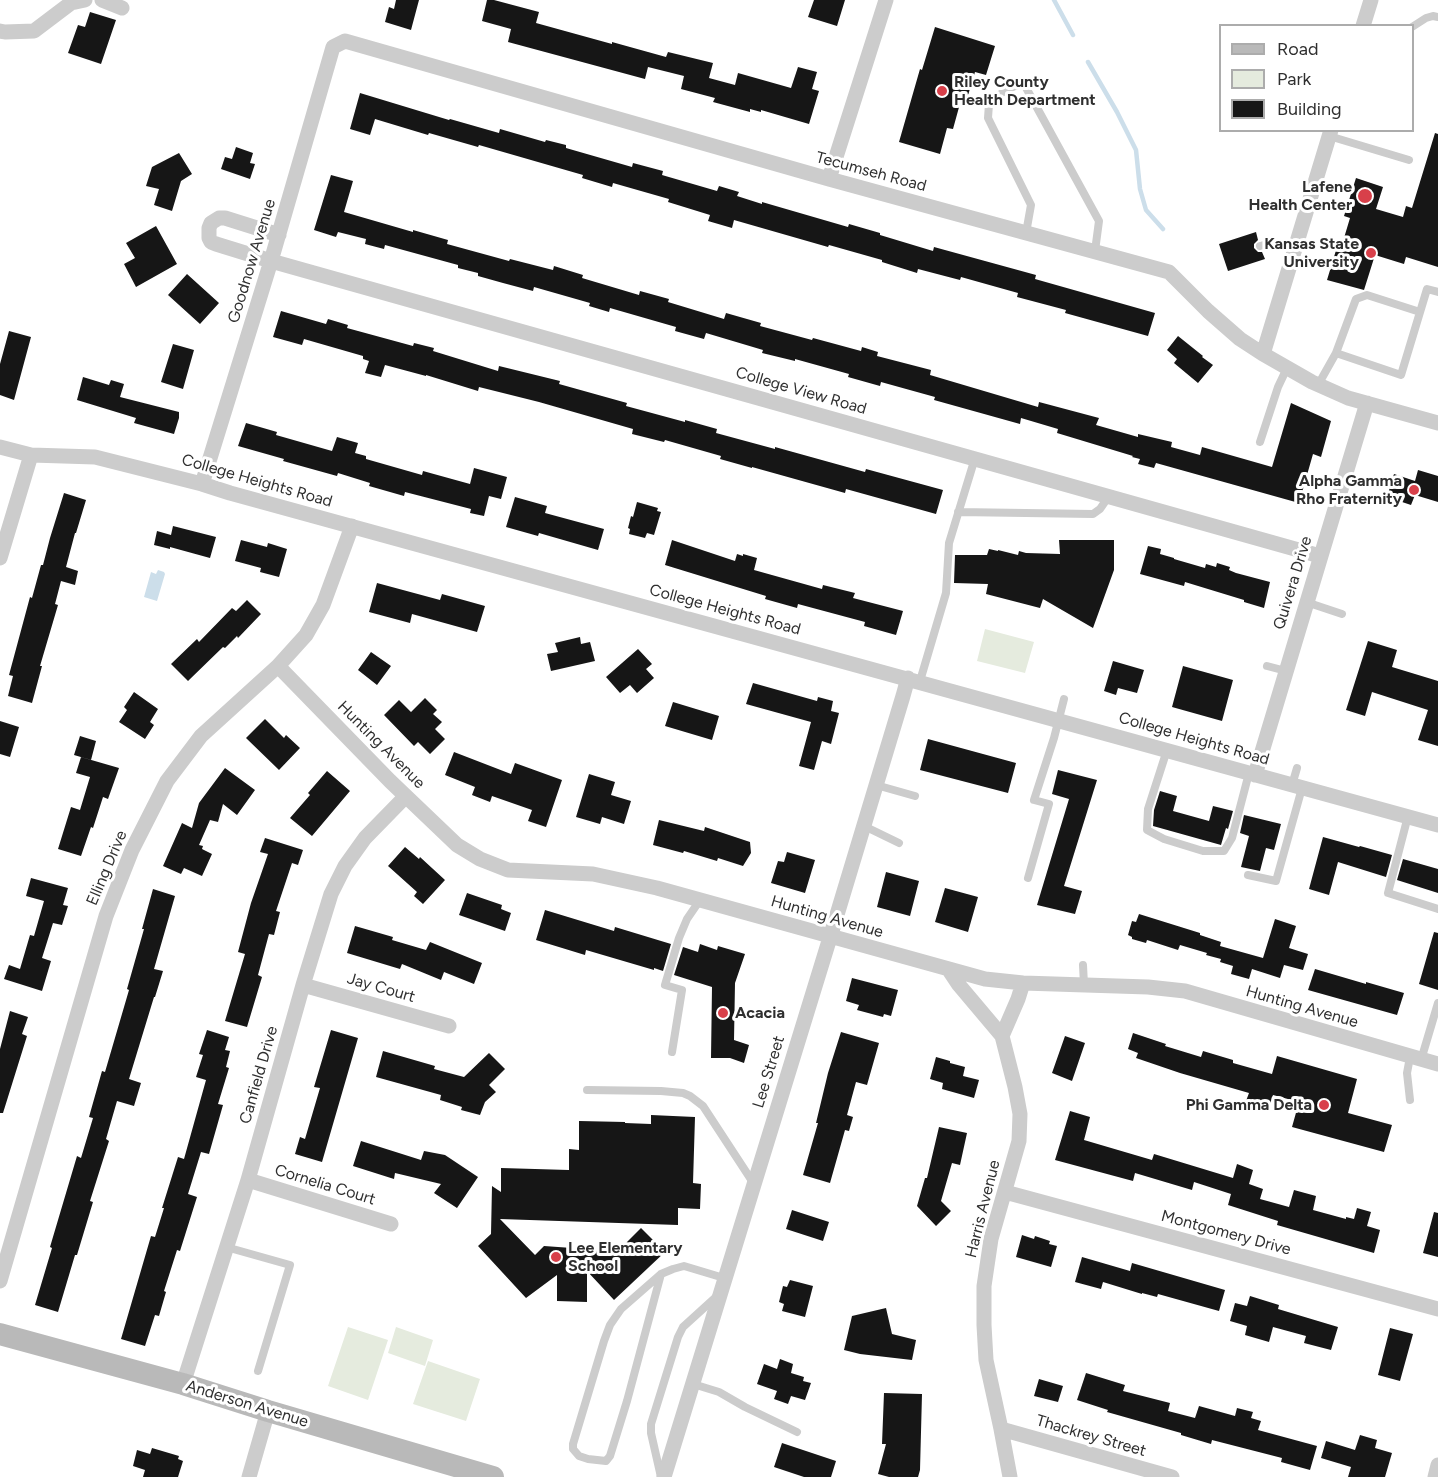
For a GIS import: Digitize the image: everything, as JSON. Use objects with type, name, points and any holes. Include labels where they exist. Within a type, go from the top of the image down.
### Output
[{"type":"main road","name":"Anderson Avenue","points":[[0,1334],[183,1384],[493,1477]]},
{"type":"street","points":[[0,31],[34,31],[71,3],[85,0]]},
{"type":"street","points":[[102,0],[122,8]]},
{"type":"street","points":[[829,179],[886,0]]},
{"type":"street","points":[[1364,21],[1371,0]]},
{"type":"street","name":"Tecumseh Road","points":[[333,47],[345,41],[829,179],[1169,272],[1240,339],[1287,368],[1348,398],[1438,423]]},
{"type":"street","name":"Goodnow Avenue","points":[[202,484],[279,235],[333,47]]},
{"type":"street","points":[[1263,354],[1330,133]]},
{"type":"street","name":"College View Road","points":[[279,235],[225,218],[215,220],[209,228],[211,242],[271,261],[1320,556]]},
{"type":"street","name":"Quivera Drive","points":[[1252,774],[1286,671],[1367,403]]},
{"type":"street","name":"College Heights Road","points":[[0,447],[31,455],[95,457],[202,484],[1438,825]]},
{"type":"street","points":[[0,558],[31,455]]},
{"type":"street","name":"Elling Drive","points":[[0,1281],[106,916],[132,850],[168,781],[201,736],[278,666],[306,635],[323,605],[352,526]]},
{"type":"street","name":"Hunting Avenue","points":[[278,666],[457,845],[480,859],[508,870],[593,874],[657,888],[985,979],[1185,991],[1438,1064]]},
{"type":"street","name":"Lee Street","points":[[663,1477],[876,785],[914,680]]},
{"type":"street","name":"Canfield Drive","points":[[183,1384],[248,1180],[331,894],[345,866],[365,838],[406,796]]},
{"type":"street","name":"Harris Avenue","points":[[949,969],[959,985],[1002,1036],[1016,1087],[1020,1114],[1019,1141],[992,1239],[984,1286],[986,1360],[1010,1477]]},
{"type":"street","points":[[1002,1036],[1023,983]]},
{"type":"street","name":"Jay Court","points":[[303,985],[449,1026]]},
{"type":"street","name":"Cornelia Court","points":[[248,1180],[391,1224]]},
{"type":"street","name":"Montgomery Drive","points":[[1005,1192],[1438,1309]]},
{"type":"street","points":[[249,1477],[268,1411]]},
{"type":"street","name":"Thackrey Street","points":[[1001,1429],[1172,1477]]},
{"type":"street","points":[[1435,1477],[1438,1465]]},
{"type":"lane","points":[[1361,0],[1364,21]]},
{"type":"lane","points":[[1414,26],[1426,18],[1438,17]]},
{"type":"lane","points":[[1026,232],[1031,205],[988,118],[989,104],[1003,92],[1024,84],[1099,221],[1095,251]]},
{"type":"lane","points":[[1330,133],[1409,160]]},
{"type":"lane","points":[[1260,246],[1275,242],[1295,248]]},
{"type":"lane","points":[[1336,353],[1401,375],[1427,288],[1438,292]]},
{"type":"lane","points":[[1318,385],[1336,353],[1356,299],[1367,295],[1420,312]]},
{"type":"lane","points":[[1260,442],[1278,387],[1287,368]]},
{"type":"lane","points":[[914,680],[946,593],[949,543],[975,458]]},
{"type":"lane","points":[[958,512],[1093,514],[1100,509],[1108,496]]},
{"type":"lane","points":[[1306,602],[1342,614]]},
{"type":"lane","points":[[1267,666],[1286,671]]},
{"type":"lane","points":[[1028,878],[1049,804],[1034,800],[1064,699]]},
{"type":"lane","points":[[1167,750],[1148,809],[1148,830],[1164,839],[1203,851],[1224,851],[1232,838],[1252,774]]},
{"type":"lane","points":[[1248,875],[1276,881],[1297,786],[1297,768]]},
{"type":"lane","points":[[876,785],[915,796]]},
{"type":"lane","points":[[1408,816],[1388,893],[1438,909]]},
{"type":"lane","points":[[864,826],[899,843]]},
{"type":"lane","points":[[672,1052],[682,990],[665,985],[679,938],[687,919],[700,900]]},
{"type":"lane","points":[[1083,965],[1084,985]]},
{"type":"lane","points":[[1410,1100],[1407,1073],[1416,1058],[1438,1003]]},
{"type":"lane","points":[[587,1090],[661,1091],[690,1096],[703,1106],[754,1184]]},
{"type":"lane","points":[[226,1247],[290,1265],[258,1371]]},
{"type":"lane","points":[[661,1274],[610,1456],[606,1461],[579,1456],[573,1449],[573,1444],[610,1325],[621,1309],[661,1274],[684,1266],[724,1278]]},
{"type":"lane","points":[[663,1477],[651,1433],[651,1424],[678,1337],[683,1327],[720,1294]]},
{"type":"lane","points":[[693,1384],[719,1392],[797,1432]]},
{"type":"green space","points":[[985,629],[1034,642],[1025,673],[977,661]]},
{"type":"green space","points":[[348,1327],[388,1340],[368,1400],[328,1386]]},
{"type":"green space","points":[[396,1327],[433,1340],[425,1366],[388,1353]]},
{"type":"green space","points":[[428,1361],[480,1379],[466,1421],[413,1404]]},
{"type":"water","points":[[158,570],[165,574],[157,601],[144,597],[151,572],[156,574]]},
{"type":"building","points":[[396,0],[419,0],[411,30],[385,22],[389,7],[394,9]]},
{"type":"building","points":[[487,0],[539,12],[536,23],[666,57],[668,52],[713,63],[709,78],[735,85],[738,73],[791,88],[798,67],[817,72],[812,89],[819,91],[809,124],[761,110],[761,112],[750,109],[750,112],[713,102],[715,98],[681,89],[684,76],[648,67],[645,79],[508,42],[511,29],[482,21]]},
{"type":"building","points":[[814,0],[845,0],[837,26],[808,17]]},
{"type":"building","points":[[90,12],[116,20],[101,64],[68,53],[78,25],[85,27]]},
{"type":"building","name":"Riley County Health Department","points":[[935,27],[995,46],[986,75],[975,72],[966,102],[961,100],[953,129],[947,128],[940,154],[899,142]]},
{"type":"building","points":[[360,93],[499,133],[500,129],[545,142],[546,140],[566,145],[566,148],[632,167],[633,163],[663,171],[662,175],[717,191],[719,186],[739,192],[737,196],[762,204],[762,202],[848,227],[849,224],[933,251],[934,247],[1036,275],[1035,279],[1155,313],[1148,336],[1065,313],[1066,310],[1017,297],[1018,293],[961,277],[960,280],[918,269],[917,273],[882,262],[882,260],[734,220],[732,228],[708,221],[710,215],[668,202],[669,199],[613,183],[612,187],[582,178],[583,175],[479,145],[478,147],[429,133],[428,135],[375,119],[370,135],[350,129]]},
{"type":"building","name":"Lafene Health Center","points":[[1435,133],[1438,134],[1438,267],[1406,257],[1404,264],[1375,255],[1364,290],[1327,280],[1337,247],[1341,248],[1350,218],[1344,216],[1356,178],[1383,187],[1376,209],[1403,217],[1406,206],[1412,208]]},
{"type":"building","points":[[236,147],[253,153],[250,163],[255,164],[250,179],[221,169],[225,157],[232,159]]},
{"type":"building","points":[[179,153],[192,174],[181,181],[172,211],[154,205],[159,189],[146,186],[152,167]]},
{"type":"building","points":[[331,175],[353,181],[344,212],[448,240],[447,244],[509,261],[510,259],[553,270],[554,266],[583,275],[582,278],[639,295],[640,291],[669,299],[668,302],[724,319],[726,313],[761,323],[760,326],[812,340],[813,338],[861,351],[862,347],[878,352],[877,356],[931,370],[930,375],[1038,407],[1039,402],[1099,418],[1096,425],[1138,437],[1138,434],[1172,442],[1171,447],[1200,455],[1202,447],[1272,467],[1291,403],[1331,421],[1321,457],[1313,454],[1299,503],[1156,463],[1154,468],[1138,464],[1140,459],[1133,456],[1057,433],[1058,429],[1021,418],[1020,424],[934,400],[935,397],[881,382],[880,386],[848,377],[849,374],[795,359],[795,361],[762,353],[763,350],[706,333],[704,339],[675,331],[676,327],[610,308],[609,312],[589,306],[590,303],[534,287],[533,291],[478,276],[478,273],[458,268],[458,265],[385,245],[384,249],[365,244],[366,239],[338,232],[336,237],[314,230]]},
{"type":"building","points":[[156,226],[177,264],[136,287],[124,264],[135,258],[126,243]]},
{"type":"building","points":[[1256,232],[1258,240],[1254,248],[1262,252],[1265,259],[1228,271],[1219,244]]},
{"type":"building","points":[[187,274],[219,303],[200,324],[168,295]]},
{"type":"building","points":[[281,311],[326,324],[328,319],[348,325],[347,328],[413,346],[414,343],[434,348],[433,351],[498,371],[499,366],[560,381],[559,384],[627,403],[626,406],[717,429],[716,433],[943,490],[936,514],[846,489],[845,493],[752,468],[720,459],[721,456],[665,440],[664,442],[632,434],[633,429],[479,387],[478,391],[385,365],[381,377],[365,373],[369,361],[363,359],[363,356],[304,339],[302,345],[273,337]]},
{"type":"building","points":[[9,331],[31,337],[14,400],[0,395],[0,364]]},
{"type":"building","points":[[1178,336],[1213,365],[1198,383],[1174,363],[1177,359],[1167,350]]},
{"type":"building","points":[[173,344],[194,350],[183,389],[161,382]]},
{"type":"building","points":[[83,377],[109,385],[111,380],[124,384],[120,397],[179,412],[174,434],[134,423],[136,418],[77,400]]},
{"type":"building","points":[[246,423],[277,432],[276,435],[332,451],[337,437],[358,443],[355,453],[366,456],[366,459],[422,475],[423,471],[470,484],[474,468],[507,477],[501,499],[489,496],[484,516],[470,513],[471,509],[405,492],[404,496],[369,486],[370,483],[338,473],[337,476],[238,446]]},
{"type":"building","name":"Alpha Gamma Rho Fraternity","points":[[1418,470],[1438,476],[1438,502],[1415,495],[1411,505],[1387,497],[1394,474],[1415,481]]},
{"type":"building","points":[[64,493],[86,500],[66,567],[78,571],[75,585],[61,581],[55,604],[58,605],[32,703],[8,696],[13,676],[9,675],[30,597],[32,598],[41,565],[43,565]]},
{"type":"building","points":[[515,497],[547,506],[545,513],[604,529],[598,550],[539,533],[538,536],[506,527]]},
{"type":"building","points":[[637,502],[658,508],[657,511],[661,512],[654,535],[647,533],[645,538],[629,534],[631,516],[633,517]]},
{"type":"building","points":[[173,526],[216,537],[210,558],[154,545],[157,531],[171,535]]},
{"type":"building","points":[[241,540],[267,547],[268,543],[287,549],[279,577],[260,572],[261,568],[235,561]]},
{"type":"building","points":[[672,540],[735,561],[737,554],[757,558],[754,570],[822,589],[823,585],[855,593],[853,598],[903,611],[896,635],[864,626],[865,622],[798,604],[797,608],[765,599],[766,596],[665,565]]},
{"type":"building","points":[[1059,540],[1114,540],[1114,570],[1093,628],[1043,599],[1040,608],[986,594],[988,584],[954,583],[955,555],[987,555],[989,549],[1018,555],[1019,551],[1060,554]]},
{"type":"building","points":[[1148,546],[1161,549],[1160,554],[1174,559],[1205,568],[1206,564],[1216,567],[1217,563],[1230,567],[1229,570],[1236,573],[1270,582],[1264,608],[1185,582],[1184,586],[1140,574]]},
{"type":"building","points":[[377,583],[440,600],[442,594],[485,606],[477,632],[412,614],[410,623],[369,612]]},
{"type":"building","points":[[247,600],[261,614],[238,638],[237,636],[225,648],[223,647],[188,681],[171,664],[197,639],[199,642],[232,608],[236,611]]},
{"type":"building","points":[[580,637],[581,644],[590,642],[595,661],[551,671],[547,654],[558,652],[555,643]]},
{"type":"building","points":[[1368,641],[1397,650],[1392,667],[1438,681],[1438,746],[1418,740],[1428,710],[1372,692],[1365,716],[1346,710]]},
{"type":"building","points":[[638,649],[652,664],[646,669],[654,678],[637,693],[630,685],[620,693],[606,677]]},
{"type":"building","points":[[371,652],[391,666],[377,685],[358,670]]},
{"type":"building","points":[[1113,661],[1144,670],[1137,693],[1118,688],[1116,695],[1104,691]]},
{"type":"building","points":[[1183,666],[1233,680],[1222,721],[1172,707]]},
{"type":"building","points":[[753,683],[817,701],[818,697],[833,701],[831,711],[839,713],[831,744],[822,741],[814,770],[799,766],[811,722],[746,704]]},
{"type":"building","points":[[134,692],[158,709],[150,722],[154,725],[145,739],[119,722],[127,710],[124,707]]},
{"type":"building","points":[[425,698],[437,710],[433,714],[442,722],[435,729],[445,739],[430,754],[418,742],[414,746],[384,715],[399,700],[411,712]]},
{"type":"building","points":[[673,702],[719,716],[712,740],[665,726]]},
{"type":"building","points":[[265,719],[284,738],[286,735],[300,748],[279,770],[246,738]]},
{"type":"building","points":[[0,721],[19,727],[10,757],[0,754]]},
{"type":"building","points":[[80,736],[96,741],[91,760],[74,755]]},
{"type":"building","points":[[928,739],[1016,763],[1008,793],[920,770]]},
{"type":"building","points":[[454,752],[511,774],[515,763],[562,780],[546,827],[528,821],[532,810],[492,796],[490,802],[472,795],[475,787],[445,775]]},
{"type":"building","points":[[81,757],[119,768],[108,799],[103,797],[81,856],[58,849],[71,807],[80,810],[90,777],[76,773]]},
{"type":"building","points":[[225,768],[255,790],[237,815],[223,804],[218,822],[210,820],[199,845],[212,854],[202,876],[184,868],[181,874],[163,866],[182,823],[192,828],[199,803]]},
{"type":"building","points":[[1058,770],[1097,780],[1064,886],[1082,891],[1075,914],[1037,905],[1069,799],[1052,794]]},
{"type":"building","points":[[327,771],[350,791],[312,836],[290,818]]},
{"type":"building","points":[[589,774],[615,782],[611,795],[631,801],[624,824],[602,817],[600,824],[576,817]]},
{"type":"building","points":[[1160,791],[1177,796],[1173,811],[1209,821],[1213,806],[1233,811],[1221,845],[1153,826],[1154,810]]},
{"type":"building","points":[[1244,815],[1281,824],[1274,850],[1266,848],[1260,871],[1241,867],[1249,836],[1240,833]]},
{"type":"building","points":[[659,820],[704,831],[705,827],[750,842],[751,853],[743,866],[718,858],[717,861],[653,845]]},
{"type":"building","points":[[1323,837],[1392,855],[1386,877],[1338,862],[1329,895],[1309,889]]},
{"type":"building","points":[[265,838],[303,850],[298,865],[292,863],[276,911],[280,912],[274,935],[269,934],[258,975],[262,977],[247,1027],[225,1021],[245,954],[238,952],[251,903],[268,854],[260,852]]},
{"type":"building","points":[[405,847],[419,859],[420,857],[445,880],[423,904],[414,896],[417,892],[388,866]]},
{"type":"building","points":[[787,852],[815,860],[805,893],[771,883],[778,861],[784,862]]},
{"type":"building","points":[[1403,859],[1438,869],[1438,893],[1397,880]]},
{"type":"building","points":[[886,872],[919,881],[910,916],[877,907]]},
{"type":"building","points":[[31,878],[68,888],[63,905],[68,906],[62,925],[53,923],[42,958],[51,961],[42,991],[4,979],[9,965],[20,969],[30,935],[34,936],[44,901],[26,896]]},
{"type":"building","points":[[945,888],[978,897],[968,932],[935,922]]},
{"type":"building","points":[[153,889],[175,896],[154,969],[163,971],[129,1079],[141,1083],[134,1106],[117,1101],[106,1139],[109,1141],[90,1201],[93,1202],[58,1312],[35,1305],[77,1156],[81,1158],[93,1118],[89,1117],[129,990],[127,989]]},
{"type":"building","points":[[467,893],[502,905],[501,909],[511,913],[505,931],[459,915]]},
{"type":"building","points":[[545,910],[614,931],[615,927],[671,944],[663,971],[586,950],[585,955],[536,940]]},
{"type":"building","points":[[1139,914],[1200,933],[1200,935],[1221,942],[1220,946],[1263,958],[1275,919],[1296,926],[1289,948],[1308,954],[1303,970],[1284,965],[1280,978],[1252,969],[1249,979],[1231,974],[1233,966],[1220,962],[1221,959],[1206,955],[1207,953],[1180,945],[1178,950],[1147,940],[1146,943],[1132,939],[1128,935],[1132,921],[1136,922]]},
{"type":"building","points":[[355,926],[426,950],[430,942],[482,963],[474,984],[444,972],[441,980],[402,964],[400,969],[347,953]]},
{"type":"building","points":[[1434,932],[1438,933],[1438,990],[1419,984]]},
{"type":"building","name":"Acacia","points":[[700,944],[717,950],[718,946],[745,954],[735,983],[734,1040],[749,1045],[744,1063],[730,1058],[711,1058],[712,987],[674,975],[683,947],[698,952]]},
{"type":"building","points":[[1315,969],[1404,993],[1397,1015],[1308,990]]},
{"type":"building","points":[[852,978],[898,990],[891,1016],[884,1014],[883,1017],[857,1010],[859,1005],[846,1001]]},
{"type":"building","points":[[10,1011],[28,1017],[22,1034],[27,1036],[3,1113],[0,1113],[0,1049]]},
{"type":"building","points":[[207,1030],[229,1037],[225,1050],[230,1051],[226,1067],[229,1068],[218,1104],[223,1105],[209,1154],[201,1152],[188,1194],[197,1197],[180,1251],[177,1250],[159,1316],[155,1315],[145,1346],[121,1339],[151,1236],[155,1237],[178,1157],[184,1159],[206,1080],[196,1077],[203,1055],[199,1054]]},
{"type":"building","points":[[331,1030],[358,1038],[322,1162],[295,1154],[300,1137],[305,1139],[320,1088],[314,1087]]},
{"type":"building","points":[[841,1032],[879,1043],[867,1085],[856,1082],[847,1115],[853,1117],[849,1131],[845,1130],[830,1183],[803,1175],[818,1123],[816,1123],[828,1073]]},
{"type":"building","name":"Phi Gamma Delta","points":[[1133,1033],[1201,1057],[1203,1051],[1233,1060],[1233,1063],[1272,1074],[1277,1056],[1357,1079],[1348,1113],[1392,1125],[1384,1152],[1292,1127],[1299,1102],[1273,1095],[1269,1107],[1246,1101],[1249,1093],[1136,1058],[1138,1053],[1128,1049]]},
{"type":"building","points":[[1065,1036],[1085,1043],[1072,1081],[1052,1073]]},
{"type":"building","points":[[383,1051],[464,1077],[489,1053],[505,1069],[489,1085],[496,1092],[485,1102],[480,1115],[461,1110],[462,1107],[440,1100],[441,1095],[376,1077]]},
{"type":"building","points":[[936,1057],[965,1067],[963,1076],[979,1080],[974,1098],[942,1089],[943,1083],[930,1079]]},
{"type":"building","points":[[1070,1111],[1090,1117],[1084,1140],[1152,1160],[1154,1154],[1233,1178],[1237,1164],[1253,1170],[1249,1184],[1263,1189],[1260,1199],[1289,1207],[1294,1190],[1316,1196],[1313,1210],[1346,1219],[1346,1217],[1354,1219],[1357,1208],[1371,1212],[1367,1226],[1380,1230],[1374,1253],[1277,1225],[1278,1221],[1228,1205],[1231,1194],[1194,1182],[1192,1190],[1135,1173],[1133,1181],[1055,1160]]},
{"type":"building","points":[[651,1115],[695,1117],[693,1183],[701,1184],[700,1209],[678,1208],[678,1225],[500,1219],[535,1255],[544,1246],[600,1250],[604,1246],[614,1255],[641,1228],[665,1252],[614,1300],[587,1271],[587,1302],[557,1301],[557,1275],[526,1298],[478,1246],[491,1234],[492,1186],[501,1192],[501,1168],[569,1170],[569,1149],[579,1150],[579,1121],[651,1124]]},
{"type":"building","points":[[939,1127],[967,1133],[960,1165],[952,1163],[941,1201],[951,1211],[936,1226],[917,1206],[925,1178],[927,1178]]},
{"type":"building","points":[[361,1141],[421,1160],[424,1151],[445,1155],[478,1177],[457,1208],[434,1193],[441,1184],[395,1173],[394,1179],[353,1166]]},
{"type":"building","points":[[792,1210],[829,1222],[823,1241],[786,1229]]},
{"type":"building","points":[[1434,1212],[1438,1213],[1438,1257],[1423,1253]]},
{"type":"building","points":[[1022,1235],[1034,1239],[1035,1236],[1057,1246],[1051,1267],[1016,1257]]},
{"type":"building","points":[[1082,1257],[1130,1271],[1132,1263],[1225,1290],[1219,1311],[1158,1294],[1157,1297],[1142,1294],[1103,1282],[1101,1289],[1075,1282]]},
{"type":"building","points":[[790,1280],[813,1286],[805,1317],[782,1311],[784,1304],[779,1302],[783,1286],[787,1287]]},
{"type":"building","points":[[1250,1296],[1279,1305],[1278,1309],[1338,1327],[1331,1350],[1304,1343],[1306,1336],[1273,1327],[1269,1342],[1245,1335],[1247,1326],[1230,1321],[1235,1303],[1247,1306]]},
{"type":"building","points":[[886,1308],[892,1334],[916,1340],[912,1360],[844,1350],[852,1316]]},
{"type":"building","points":[[1390,1328],[1413,1334],[1400,1381],[1378,1375]]},
{"type":"building","points":[[780,1359],[793,1364],[791,1373],[804,1377],[803,1381],[811,1383],[805,1400],[791,1396],[788,1404],[774,1399],[777,1391],[757,1384],[764,1364],[777,1369]]},
{"type":"building","points":[[1086,1373],[1125,1385],[1123,1391],[1170,1403],[1168,1411],[1195,1418],[1199,1406],[1235,1416],[1237,1408],[1253,1412],[1251,1418],[1261,1421],[1258,1430],[1317,1446],[1310,1470],[1281,1462],[1282,1458],[1212,1440],[1211,1444],[1181,1435],[1181,1433],[1107,1412],[1108,1410],[1077,1400]]},
{"type":"building","points":[[1039,1379],[1063,1386],[1058,1402],[1034,1396]]},
{"type":"building","points":[[884,1393],[922,1394],[918,1477],[889,1477],[878,1474],[886,1444],[882,1444]]},
{"type":"building","points":[[1360,1435],[1377,1440],[1375,1448],[1392,1453],[1385,1477],[1348,1477],[1351,1467],[1321,1458],[1326,1441],[1355,1450]]},
{"type":"building","points":[[782,1443],[836,1461],[831,1477],[804,1477],[774,1467]]},
{"type":"building","points":[[152,1448],[179,1456],[178,1459],[183,1461],[178,1477],[143,1477],[145,1470],[133,1466],[137,1450],[150,1454]]},
{"type":"waterway","points":[[1054,0],[1073,35]]},
{"type":"waterway","points":[[1088,62],[1136,150],[1140,189],[1146,210],[1163,229]]},
{"type":"place","name":"Riley County Health Department","points":[[942,91]]},
{"type":"place","name":"Lafene Health Center","points":[[1365,196]]},
{"type":"place","name":"Kansas State University","points":[[1371,253]]},
{"type":"place","name":"Alpha Gamma Rho Fraternity","points":[[1414,490]]},
{"type":"place","name":"Acacia","points":[[723,1013]]},
{"type":"place","name":"Phi Gamma Delta","points":[[1324,1105]]},
{"type":"place","name":"Lee Elementary School","points":[[556,1257]]}]
